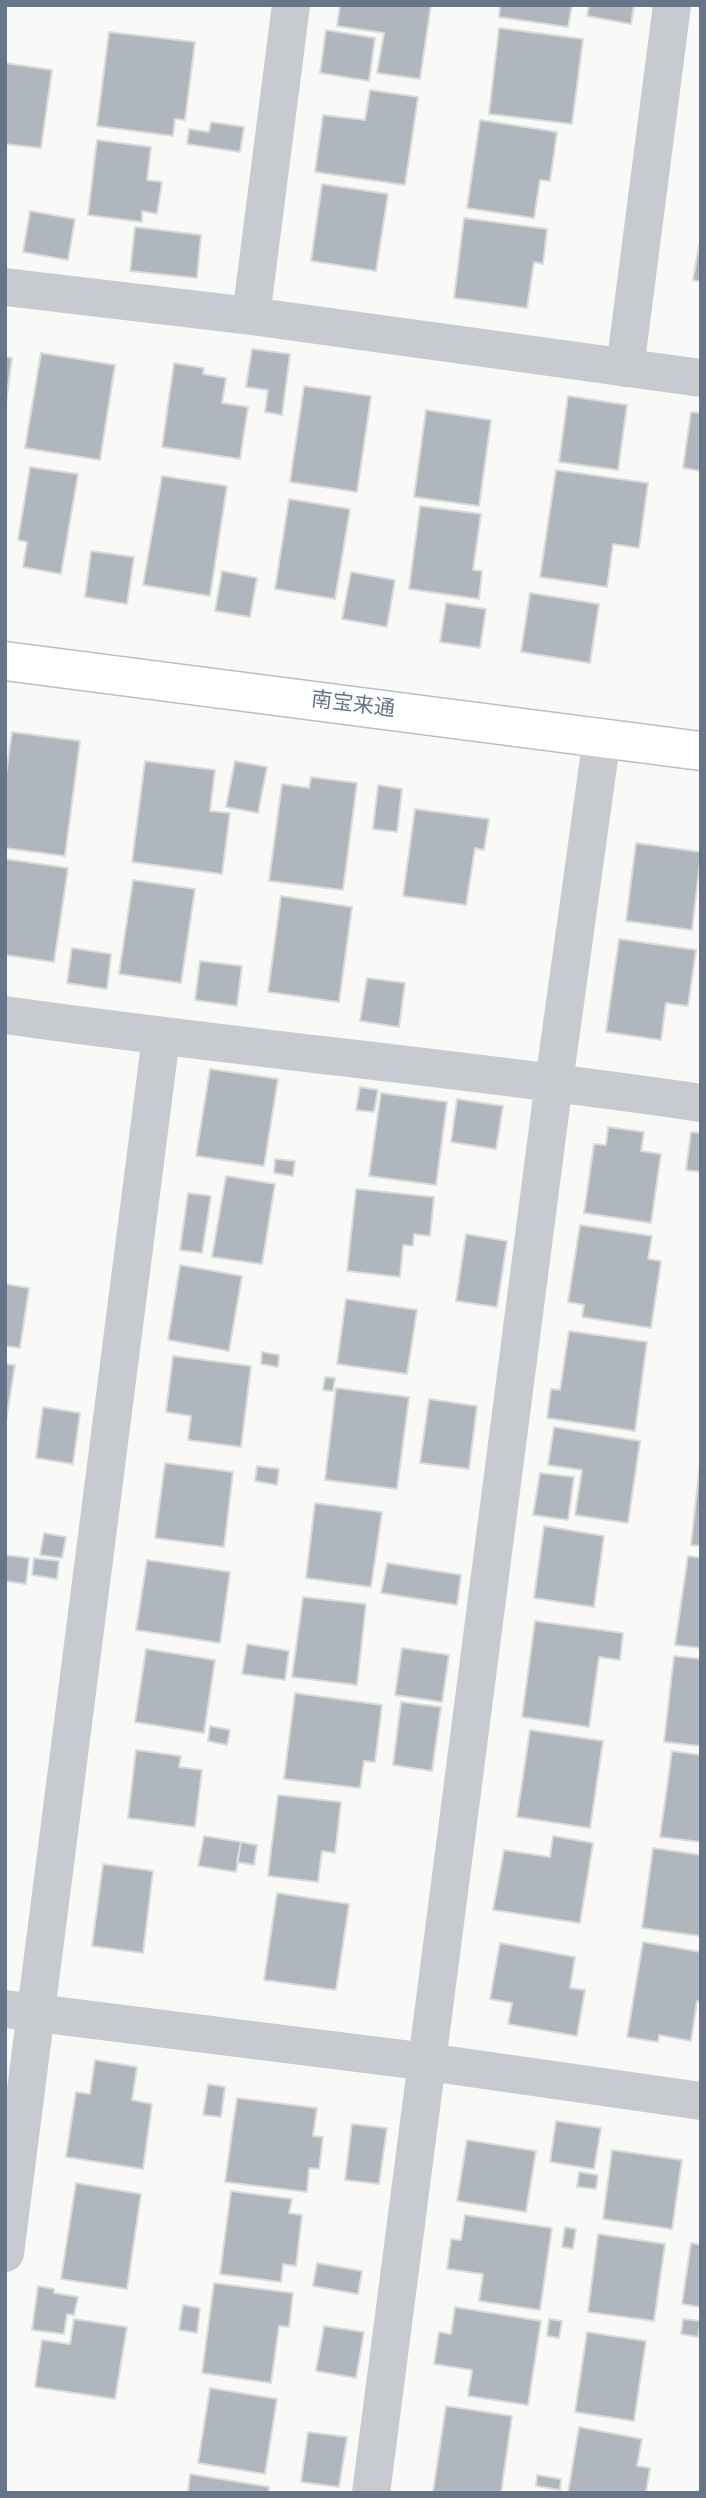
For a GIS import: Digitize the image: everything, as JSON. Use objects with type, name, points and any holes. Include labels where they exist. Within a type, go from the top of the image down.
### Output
[{"type":"street","points":[[251,316],[291,5]]},
{"type":"street","points":[[625,368],[672,5]]},
{"type":"street","points":[[5,288],[251,316],[701,378]]},
{"type":"street","name":"南宝来通","points":[[5,661],[701,751]]},
{"type":"street","points":[[371,2493],[554,1082],[602,737]]},
{"type":"street","points":[[5,1015],[161,1037],[554,1082],[701,1103]]},
{"type":"street","points":[[5,2253],[21,2011],[161,1037]]},
{"type":"street","points":[[21,2011],[428,2062],[701,2101]]},
{"type":"building","points":[[340,5],[431,5],[420,79],[377,73],[384,33],[337,26]]},
{"type":"building","points":[[500,5],[572,5],[568,27],[499,17]]},
{"type":"building","points":[[589,5],[634,5],[631,24],[587,16]]},
{"type":"building","points":[[499,28],[583,39],[572,124],[489,114]]},
{"type":"building","points":[[326,30],[375,38],[369,81],[320,73]]},
{"type":"building","points":[[109,32],[195,42],[185,120],[175,119],[173,136],[97,126]]},
{"type":"building","points":[[5,63],[52,70],[41,148],[5,144]]},
{"type":"building","points":[[370,90],[418,97],[405,185],[315,172],[323,115],[365,120]]},
{"type":"building","points":[[480,120],[557,132],[550,181],[540,180],[534,218],[467,208]]},
{"type":"building","points":[[211,122],[244,127],[240,152],[187,144],[189,129],[209,132]]},
{"type":"building","points":[[97,140],[151,147],[147,180],[162,182],[157,214],[142,211],[142,222],[88,215]]},
{"type":"building","points":[[322,184],[388,194],[376,271],[311,261]]},
{"type":"building","points":[[30,211],[75,219],[68,260],[23,252]]},
{"type":"building","points":[[464,218],[547,229],[543,264],[534,262],[527,308],[454,298]]},
{"type":"building","points":[[135,227],[201,235],[197,278],[130,271]]},
{"type":"building","points":[[699,245],[701,246],[701,282],[693,280]]},
{"type":"building","points":[[252,349],[290,354],[282,415],[265,412],[268,390],[246,387]]},
{"type":"building","points":[[41,353],[115,365],[100,460],[25,448]]},
{"type":"building","points":[[5,357],[12,358],[5,410]]},
{"type":"building","points":[[174,363],[204,368],[203,374],[226,378],[222,403],[248,407],[240,459],[162,447]]},
{"type":"building","points":[[304,386],[371,396],[357,492],[290,482]]},
{"type":"building","points":[[568,396],[627,405],[618,470],[559,462]]},
{"type":"building","points":[[426,410],[491,420],[479,506],[414,497]]},
{"type":"building","points":[[691,412],[701,413],[701,471],[683,468]]},
{"type":"building","points":[[30,467],[78,474],[61,574],[23,567],[27,542],[18,540]]},
{"type":"building","points":[[556,470],[648,483],[639,548],[613,544],[607,587],[540,577]]},
{"type":"building","points":[[162,476],[227,486],[210,596],[143,585]]},
{"type":"building","points":[[289,499],[350,509],[335,599],[275,589]]},
{"type":"building","points":[[420,506],[481,514],[473,570],[482,571],[479,599],[409,589]]},
{"type":"building","points":[[91,551],[134,557],[127,604],[85,597]]},
{"type":"building","points":[[222,571],[257,578],[250,617],[215,611]]},
{"type":"building","points":[[351,572],[395,580],[387,627],[342,619]]},
{"type":"building","points":[[530,593],[599,604],[590,663],[521,652]]},
{"type":"building","points":[[446,603],[486,609],[480,648],[440,642]]},
{"type":"building","points":[[12,732],[80,741],[65,856],[5,848],[5,781]]},
{"type":"building","points":[[145,761],[215,770],[210,811],[230,813],[222,874],[132,862]]},
{"type":"building","points":[[235,761],[267,767],[258,813],[226,807]]},
{"type":"building","points":[[311,777],[357,783],[343,890],[269,881],[282,784],[309,788]]},
{"type":"building","points":[[378,785],[402,789],[397,832],[373,829]]},
{"type":"building","points":[[415,809],[489,819],[484,850],[475,848],[466,905],[403,896]]},
{"type":"building","points":[[636,843],[701,852],[692,930],[626,921]]},
{"type":"building","points":[[5,859],[68,868],[54,962],[5,955]]},
{"type":"building","points":[[133,880],[195,889],[181,983],[119,974]]},
{"type":"building","points":[[281,896],[352,907],[339,1002],[268,992]]},
{"type":"building","points":[[619,939],[696,950],[688,1006],[666,1003],[661,1040],[606,1032]]},
{"type":"building","points":[[72,948],[111,954],[107,989],[67,983]]},
{"type":"building","points":[[200,961],[242,966],[237,1006],[195,1000]]},
{"type":"building","points":[[367,978],[405,983],[399,1027],[360,1021]]},
{"type":"building","points":[[210,1069],[278,1079],[264,1166],[196,1156]]},
{"type":"building","points":[[360,1087],[378,1090],[374,1112],[356,1110]]},
{"type":"building","points":[[381,1093],[447,1102],[436,1185],[369,1176]]},
{"type":"building","points":[[457,1099],[503,1106],[496,1149],[451,1142]]},
{"type":"building","points":[[608,1127],[644,1132],[641,1151],[661,1154],[651,1223],[584,1213],[594,1144],[606,1145]]},
{"type":"building","points":[[691,1132],[701,1133],[701,1172],[686,1170]]},
{"type":"building","points":[[275,1159],[295,1161],[293,1176],[274,1173]]},
{"type":"building","points":[[226,1176],[275,1184],[262,1264],[212,1257]]},
{"type":"building","points":[[356,1189],[434,1197],[430,1236],[414,1234],[413,1246],[403,1245],[400,1277],[347,1271]]},
{"type":"building","points":[[188,1193],[211,1196],[202,1253],[180,1250]]},
{"type":"building","points":[[580,1225],[652,1236],[648,1259],[661,1261],[651,1328],[582,1317],[584,1305],[568,1302]]},
{"type":"building","points":[[466,1234],[507,1241],[497,1307],[456,1301]]},
{"type":"building","points":[[180,1265],[242,1276],[229,1351],[168,1340]]},
{"type":"building","points":[[5,1284],[29,1288],[20,1348],[5,1346]]},
{"type":"building","points":[[346,1299],[417,1310],[407,1374],[337,1364]]},
{"type":"building","points":[[569,1331],[647,1342],[635,1431],[547,1418],[551,1389],[560,1390]]},
{"type":"building","points":[[262,1352],[279,1355],[278,1367],[261,1364]]},
{"type":"building","points":[[173,1356],[251,1366],[241,1447],[188,1440],[191,1416],[166,1412]]},
{"type":"building","points":[[5,1364],[15,1365],[5,1427]]},
{"type":"building","points":[[325,1377],[335,1378],[333,1391],[323,1390]]},
{"type":"building","points":[[336,1388],[409,1397],[397,1489],[325,1480]]},
{"type":"building","points":[[429,1399],[477,1406],[469,1469],[420,1463]]},
{"type":"building","points":[[43,1407],[80,1413],[73,1464],[36,1458]]},
{"type":"building","points":[[554,1427],[640,1441],[628,1523],[575,1515],[582,1470],[548,1465]]},
{"type":"building","points":[[165,1463],[233,1472],[224,1547],[155,1538]]},
{"type":"building","points":[[701,1463],[701,1546],[691,1545]]},
{"type":"building","points":[[257,1466],[279,1469],[277,1485],[255,1481]]},
{"type":"building","points":[[540,1473],[574,1477],[568,1520],[533,1515]]},
{"type":"building","points":[[315,1503],[382,1512],[371,1587],[306,1578]]},
{"type":"building","points":[[544,1526],[604,1536],[594,1607],[534,1598]]},
{"type":"building","points":[[44,1533],[66,1537],[62,1558],[40,1555]]},
{"type":"building","points":[[5,1555],[29,1558],[26,1584],[5,1581]]},
{"type":"building","points":[[688,1556],[701,1558],[701,1648],[675,1645]]},
{"type":"building","points":[[34,1558],[59,1561],[57,1579],[32,1575]]},
{"type":"building","points":[[147,1560],[230,1572],[220,1643],[136,1630]]},
{"type":"building","points":[[387,1563],[461,1575],[457,1605],[381,1593]]},
{"type":"building","points":[[303,1597],[366,1604],[357,1685],[292,1677]]},
{"type":"building","points":[[535,1621],[623,1633],[620,1660],[599,1657],[589,1727],[522,1717]]},
{"type":"building","points":[[247,1644],[289,1651],[285,1680],[242,1674]]},
{"type":"building","points":[[402,1648],[449,1655],[442,1702],[395,1695]]},
{"type":"building","points":[[146,1649],[215,1660],[204,1733],[135,1722]]},
{"type":"building","points":[[674,1656],[701,1659],[701,1746],[664,1742]]},
{"type":"building","points":[[295,1693],[382,1705],[375,1762],[364,1761],[360,1788],[284,1779]]},
{"type":"building","points":[[401,1702],[441,1707],[432,1771],[393,1765]]},
{"type":"building","points":[[210,1726],[230,1730],[227,1745],[208,1741]]},
{"type":"building","points":[[530,1730],[603,1741],[590,1828],[517,1817]]},
{"type":"building","points":[[136,1750],[181,1756],[179,1767],[202,1770],[195,1827],[128,1818]]},
{"type":"building","points":[[672,1751],[701,1755],[701,1842],[660,1837]]},
{"type":"building","points":[[278,1795],[341,1802],[335,1853],[322,1851],[318,1882],[268,1876]]},
{"type":"building","points":[[204,1836],[241,1842],[236,1872],[198,1866]]},
{"type":"building","points":[[553,1836],[593,1843],[580,1923],[493,1910],[504,1850],[550,1857]]},
{"type":"building","points":[[241,1842],[257,1845],[254,1865],[237,1862]]},
{"type":"building","points":[[653,1848],[701,1855],[700,1936],[642,1928]]},
{"type":"building","points":[[103,1864],[153,1871],[143,1953],[92,1946]]},
{"type":"building","points":[[277,1893],[349,1904],[336,1990],[264,1980]]},
{"type":"building","points":[[643,1942],[701,1952],[701,2002],[697,2001],[691,2041],[659,2035],[658,2042],[627,2037]]},
{"type":"building","points":[[500,1943],[575,1957],[570,1988],[585,1990],[577,2036],[508,2024],[512,2003],[490,1999]]},
{"type":"building","points":[[95,2060],[137,2067],[132,2100],[152,2104],[143,2169],[66,2157],[76,2092],[90,2094]]},
{"type":"building","points":[[208,2084],[225,2087],[221,2117],[203,2115]]},
{"type":"building","points":[[237,2098],[317,2108],[313,2136],[323,2137],[319,2169],[309,2168],[307,2192],[225,2182]]},
{"type":"building","points":[[556,2121],[601,2128],[594,2169],[550,2162]]},
{"type":"building","points":[[352,2124],[387,2128],[379,2184],[345,2180]]},
{"type":"building","points":[[467,2140],[536,2151],[526,2212],[457,2201]]},
{"type":"building","points":[[612,2150],[682,2160],[672,2229],[603,2219]]},
{"type":"building","points":[[579,2172],[598,2175],[596,2189],[577,2187]]},
{"type":"building","points":[[76,2183],[141,2194],[127,2289],[61,2279]]},
{"type":"building","points":[[231,2191],[292,2199],[289,2213],[302,2215],[296,2266],[283,2264],[281,2282],[220,2274]]},
{"type":"building","points":[[465,2215],[552,2228],[540,2310],[479,2301],[483,2274],[447,2269],[451,2239],[461,2240]]},
{"type":"building","points":[[565,2227],[576,2229],[573,2249],[562,2247]]},
{"type":"building","points":[[598,2234],[665,2244],[654,2321],[588,2312]]},
{"type":"building","points":[[691,2243],[701,2245],[701,2307],[682,2304]]},
{"type":"building","points":[[317,2263],[362,2271],[358,2294],[313,2286]]},
{"type":"building","points":[[214,2283],[293,2293],[289,2327],[279,2326],[271,2383],[202,2373]]},
{"type":"building","points":[[38,2286],[54,2289],[54,2293],[78,2297],[74,2315],[67,2314],[64,2334],[32,2330]]},
{"type":"building","points":[[183,2305],[200,2308],[197,2333],[179,2330]]},
{"type":"building","points":[[455,2307],[541,2321],[528,2405],[468,2396],[472,2370],[434,2364],[439,2332],[451,2334]]},
{"type":"building","points":[[74,2319],[127,2327],[115,2399],[35,2387],[42,2340],[70,2344]]},
{"type":"building","points":[[549,2319],[562,2321],[559,2338],[547,2336]]},
{"type":"building","points":[[683,2319],[701,2321],[698,2337],[681,2334]]},
{"type":"building","points":[[324,2326],[364,2332],[356,2378],[316,2371]]},
{"type":"building","points":[[587,2332],[646,2341],[634,2421],[575,2412]]},
{"type":"building","points":[[210,2388],[277,2399],[265,2474],[198,2463]]},
{"type":"building","points":[[446,2406],[512,2416],[501,2493],[433,2492]]},
{"type":"building","points":[[579,2427],[642,2439],[637,2466],[650,2468],[646,2493],[568,2493]]},
{"type":"building","points":[[308,2432],[347,2437],[339,2487],[301,2482]]},
{"type":"building","points":[[190,2474],[269,2487],[268,2493],[188,2493]]},
{"type":"building","points":[[537,2475],[561,2479],[560,2490],[536,2486]]}]
